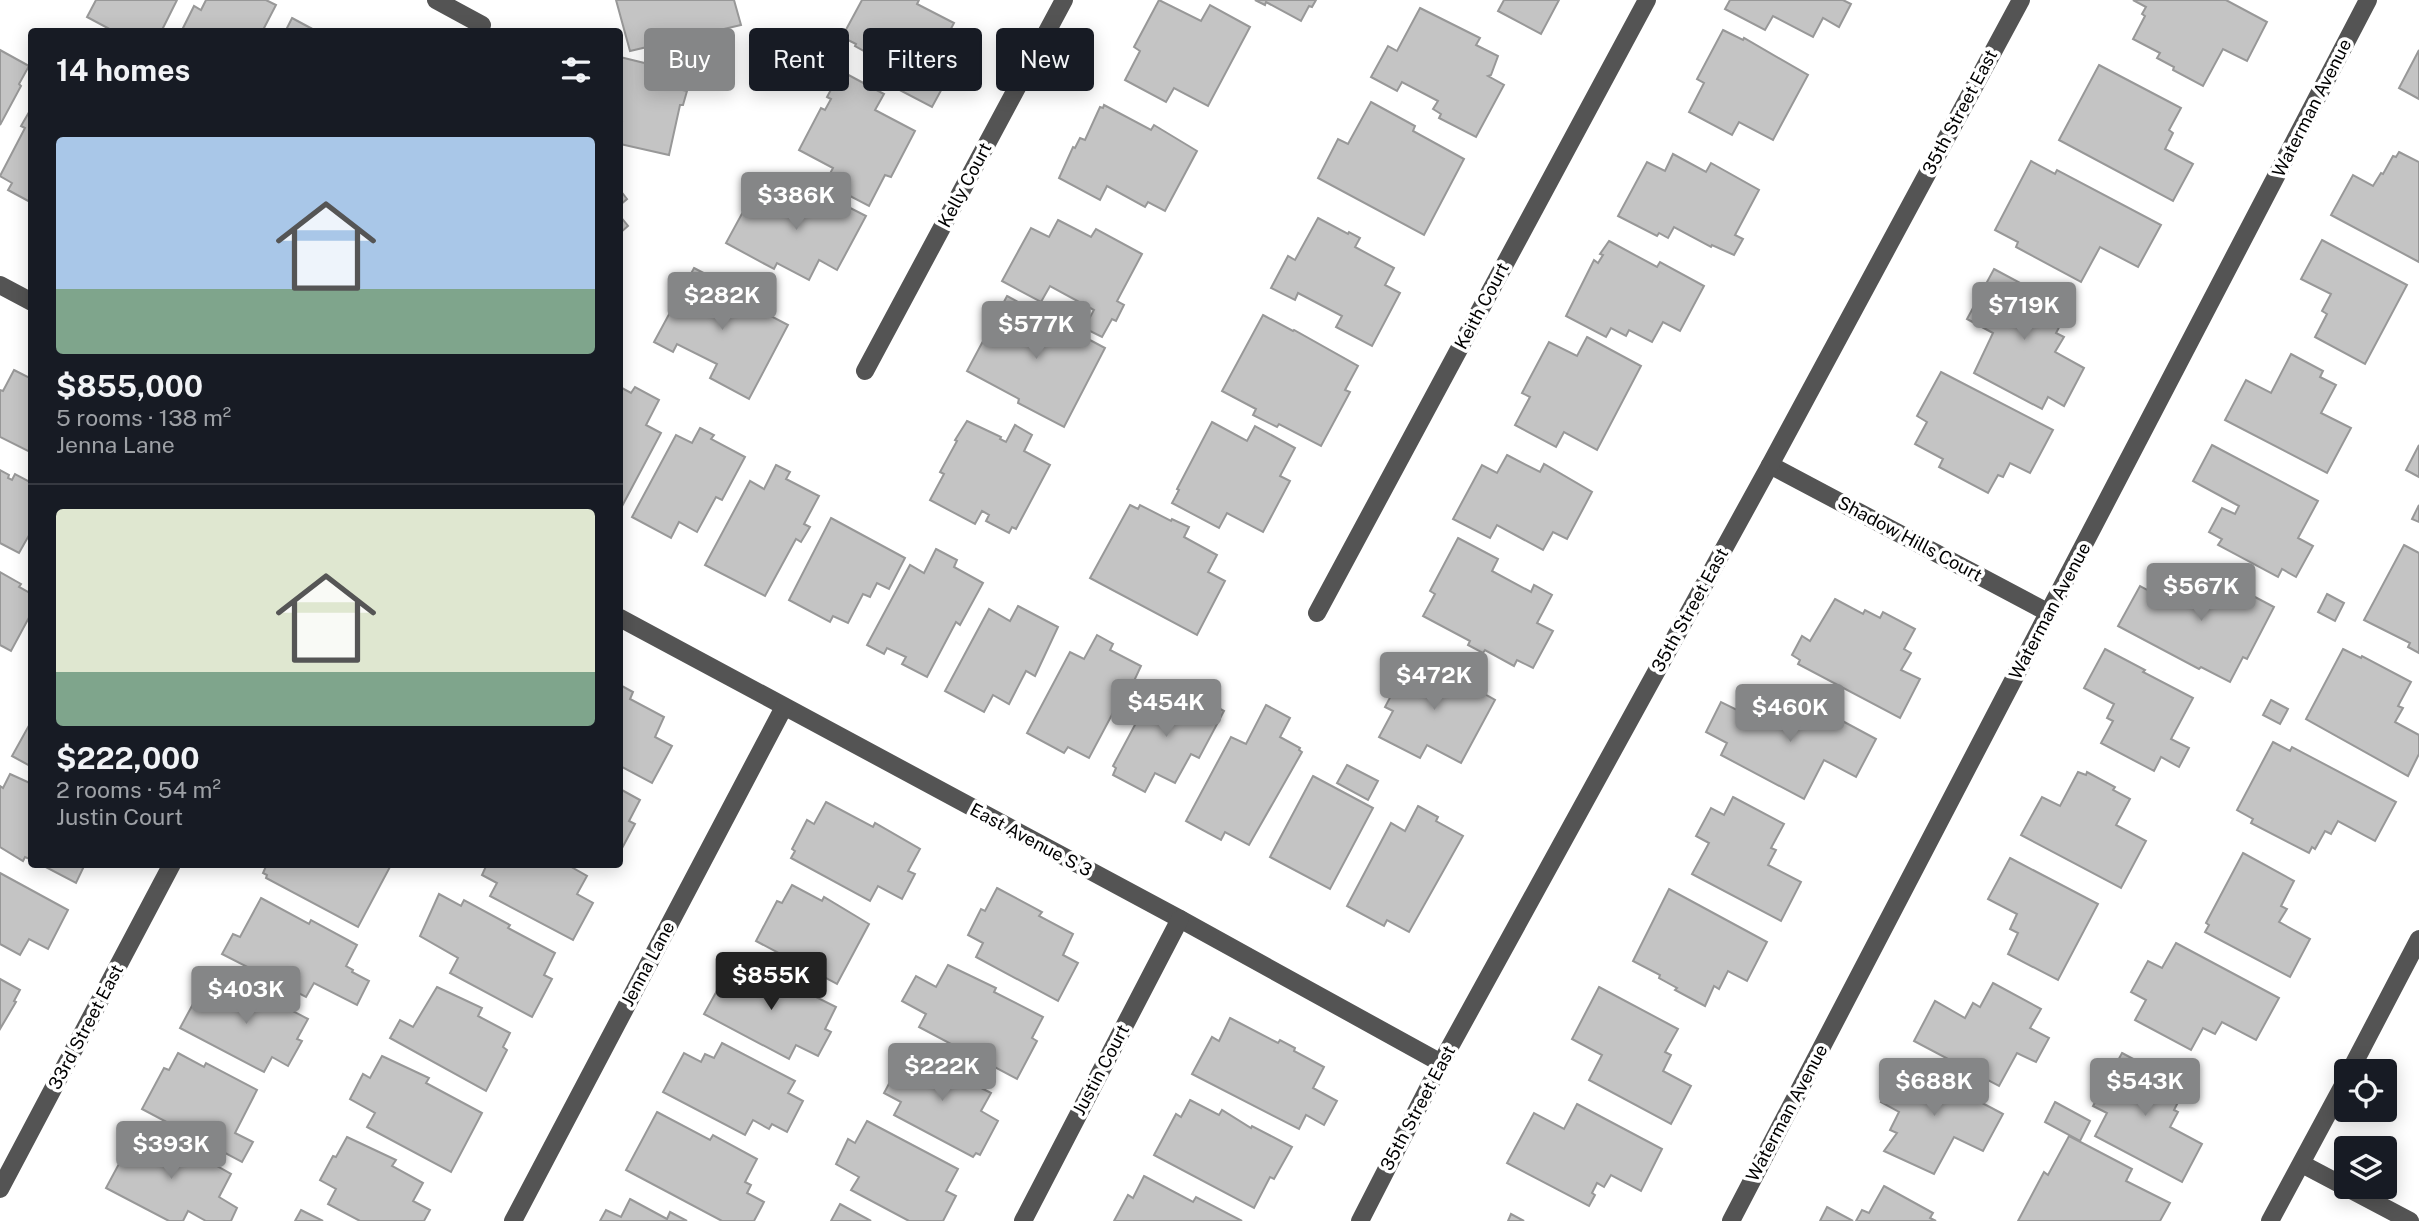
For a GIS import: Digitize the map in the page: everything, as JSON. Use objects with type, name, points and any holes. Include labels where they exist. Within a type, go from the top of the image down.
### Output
[{"type":"street","points":[[436,0],[482,24]]},
{"type":"street","name":"Kelly Court","points":[[865,371],[1064,0]]},
{"type":"street","name":"Keith Court","points":[[1318,612],[1647,0]]},
{"type":"street","name":"35th Street East","points":[[1360,1221],[1441,1063],[1770,465],[2021,0]]},
{"type":"street","name":"Waterman Avenue","points":[[1731,1221],[2368,0]]},
{"type":"street","points":[[0,285],[28,300]]},
{"type":"street","name":"Shadow Hills Court","points":[[1770,465],[2049,613]]},
{"type":"street","name":"East Avenue S 3","points":[[623,620],[1180,919],[1441,1063]]},
{"type":"street","name":"Jenna Lane","points":[[513,1221],[784,707]]},
{"type":"street","name":"33rd Street East","points":[[0,1189],[170,868]]},
{"type":"street","name":"Justin Court","points":[[1023,1221],[1180,919]]},
{"type":"street","points":[[2356,1059],[2419,939]]},
{"type":"street","points":[[2270,1221],[2334,1103]]},
{"type":"street","points":[[2302,1164],[2410,1221]]},
{"type":"building","points":[[96,0],[177,0],[163,28],[108,28],[87,17]]},
{"type":"building","points":[[206,0],[266,0],[276,5],[264,28],[183,28],[194,6],[201,10]]},
{"type":"building","points":[[616,0],[734,0],[741,25],[728,28],[644,28],[644,48],[630,51]]},
{"type":"building","points":[[862,0],[919,0],[917,4],[954,23],[951,28],[863,28],[863,50],[849,40],[849,28],[847,28]]},
{"type":"building","points":[[1159,0],[1201,21],[1210,5],[1250,27],[1208,106],[1174,88],[1166,102],[1125,80],[1140,51],[1134,47]]},
{"type":"building","points":[[1255,0],[1316,0],[1312,7],[1309,6],[1301,21],[1266,2],[1265,5]]},
{"type":"building","points":[[1504,0],[1559,0],[1541,34],[1498,11]]},
{"type":"building","points":[[1730,0],[1843,0],[1851,4],[1839,27],[1823,18],[1813,37],[1773,16],[1765,30],[1725,9]]},
{"type":"building","points":[[2133,0],[2226,0],[2267,22],[2247,61],[2223,49],[2203,86],[2173,70],[2174,67],[2157,58],[2160,53],[2133,39],[2145,16],[2142,14],[2146,7]]},
{"type":"building","points":[[1420,8],[1480,38],[1476,45],[1498,56],[1491,75],[1488,76],[1504,85],[1476,137],[1439,118],[1441,114],[1433,109],[1438,101],[1402,82],[1397,91],[1371,77],[1388,46],[1397,51]]},
{"type":"building","points":[[292,18],[311,28],[287,28]]},
{"type":"building","points":[[1723,30],[1743,40],[1744,38],[1808,75],[1773,140],[1739,122],[1732,135],[1689,112],[1704,83],[1697,79]]},
{"type":"building","points":[[0,50],[28,68],[0,125]]},
{"type":"building","points":[[2419,50],[2419,99],[2399,88]]},
{"type":"building","points":[[623,58],[644,63],[644,91],[687,91],[683,105],[680,105],[669,155],[623,145]]},
{"type":"building","points":[[2099,65],[2181,108],[2169,130],[2173,133],[2165,149],[2193,164],[2173,201],[2059,140]]},
{"type":"building","points":[[849,75],[863,83],[863,91],[878,91],[884,94],[875,110],[915,131],[891,177],[885,175],[869,206],[825,183],[833,168],[799,150],[821,108],[825,110],[831,99],[827,97],[830,91],[849,91]]},
{"type":"building","points":[[902,91],[941,91],[932,107]]},
{"type":"building","points":[[1371,102],[1415,126],[1413,131],[1464,159],[1424,235],[1318,178],[1338,139],[1348,144]]},
{"type":"building","points":[[1104,105],[1151,130],[1154,125],[1197,151],[1165,211],[1148,202],[1145,207],[1107,186],[1100,200],[1059,178],[1073,147],[1075,148],[1080,138],[1085,140],[1100,107],[1103,108]]},
{"type":"building","points":[[28,114],[28,201],[8,190],[12,183],[0,176],[25,128],[21,126]]},
{"type":"building","points":[[2399,152],[2419,162],[2419,262],[2331,215],[2353,175],[2373,186],[2393,156],[2396,157]]},
{"type":"building","points":[[1673,154],[1706,172],[1711,163],[1759,190],[1735,235],[1743,239],[1734,255],[1712,245],[1711,247],[1674,227],[1668,238],[1659,233],[1657,236],[1618,216],[1647,162],[1665,171]]},
{"type":"building","points":[[2031,161],[2055,174],[2057,170],[2161,225],[2138,267],[2100,247],[2081,282],[2016,247],[2018,242],[1995,230]]},
{"type":"building","points":[[777,184],[821,207],[827,196],[866,216],[837,270],[819,260],[809,280],[777,263],[774,269],[726,243],[751,197],[766,205]]},
{"type":"building","points":[[1318,218],[1360,238],[1355,247],[1394,268],[1385,285],[1400,293],[1372,346],[1336,327],[1342,316],[1298,293],[1295,300],[1271,288],[1288,256],[1295,260]]},
{"type":"building","points":[[1058,220],[1091,237],[1096,229],[1142,254],[1117,301],[1124,305],[1116,321],[1112,319],[1102,337],[1084,328],[1094,310],[1050,286],[1041,302],[1002,281],[1031,228],[1049,237]]},
{"type":"building","points":[[2322,240],[2407,285],[2365,364],[2315,337],[2327,314],[2322,311],[2331,294],[2301,279]]},
{"type":"building","points":[[1609,241],[1657,267],[1660,262],[1704,286],[1680,331],[1663,322],[1652,342],[1629,330],[1626,336],[1611,328],[1606,337],[1566,316],[1594,260],[1598,263],[1603,255],[1600,254]]},
{"type":"building","points":[[694,268],[738,291],[735,297],[788,325],[749,399],[710,378],[717,364],[677,344],[673,352],[654,342]]},
{"type":"building","points":[[1994,269],[2069,309],[2056,333],[2064,337],[2055,352],[2084,368],[2064,406],[2048,397],[2042,409],[1974,373],[1993,333],[1967,319]]},
{"type":"building","points":[[1007,296],[1105,348],[1064,427],[1018,403],[1019,399],[967,371]]},
{"type":"building","points":[[1263,315],[1358,366],[1345,390],[1350,392],[1321,446],[1279,424],[1277,427],[1253,415],[1256,409],[1222,391]]},
{"type":"building","points":[[1587,337],[1641,366],[1597,450],[1564,432],[1556,447],[1515,425],[1530,397],[1522,393],[1549,342],[1577,356]]},
{"type":"building","points":[[2291,354],[2323,371],[2320,377],[2336,385],[2321,413],[2351,428],[2327,473],[2225,420],[2246,380],[2271,393]]},
{"type":"building","points":[[14,370],[28,377],[28,451],[0,437],[0,390],[3,391]]},
{"type":"building","points":[[1941,372],[2053,430],[2030,473],[2010,463],[2003,477],[1998,475],[1988,493],[1939,467],[1943,459],[1915,444],[1927,422],[1917,416]]},
{"type":"building","points":[[635,387],[659,400],[646,425],[661,433],[623,504],[623,389],[631,393]]},
{"type":"building","points":[[967,421],[1006,442],[1015,425],[1032,435],[1024,451],[1050,465],[1016,529],[1012,527],[1009,533],[986,521],[989,515],[982,511],[975,524],[930,500],[944,474],[940,472]]},
{"type":"building","points":[[1212,422],[1247,441],[1255,426],[1295,448],[1280,476],[1290,481],[1263,532],[1227,513],[1219,528],[1172,503]]},
{"type":"building","points":[[700,428],[714,435],[711,439],[745,457],[722,500],[716,497],[697,532],[679,522],[671,538],[632,517],[676,435],[692,443]]},
{"type":"building","points":[[2212,445],[2318,501],[2298,538],[2313,546],[2296,577],[2282,569],[2278,577],[2218,545],[2222,539],[2209,532],[2222,508],[2235,514],[2239,506],[2193,481]]},
{"type":"building","points":[[2419,445],[2419,477],[2406,470]]},
{"type":"building","points":[[1507,455],[1540,472],[1544,464],[1592,492],[1567,539],[1553,532],[1543,550],[1497,525],[1490,538],[1453,519],[1482,465],[1497,473]]},
{"type":"building","points":[[776,465],[790,472],[786,479],[819,496],[804,524],[810,527],[801,542],[796,539],[765,596],[705,565],[750,481],[764,489]]},
{"type":"building","points":[[0,470],[12,480],[15,474],[28,481],[28,537],[19,553],[0,543]]},
{"type":"building","points":[[1130,505],[1138,509],[1140,505],[1189,527],[1184,537],[1217,555],[1208,572],[1225,581],[1197,635],[1090,578]]},
{"type":"building","points":[[2419,505],[2419,522],[2412,519]]},
{"type":"building","points":[[831,518],[905,558],[889,589],[877,583],[870,597],[863,594],[848,623],[833,616],[830,622],[789,600]]},
{"type":"building","points":[[1458,538],[1498,559],[1492,571],[1531,592],[1534,585],[1552,595],[1537,623],[1553,631],[1533,668],[1517,660],[1514,666],[1485,650],[1483,653],[1468,645],[1470,641],[1423,616],[1435,594],[1430,591]]},
{"type":"building","points":[[2404,545],[2419,553],[2419,653],[2408,647],[2410,643],[2364,620]]},
{"type":"building","points":[[936,549],[957,560],[954,567],[983,583],[960,625],[956,622],[927,677],[902,664],[906,657],[887,648],[884,654],[867,645],[910,565],[924,573]]},
{"type":"building","points":[[2196,566],[2274,607],[2247,659],[2243,657],[2230,682],[2201,667],[2199,669],[2118,626],[2140,586],[2170,602],[2178,588],[2183,591]]},
{"type":"building","points":[[0,572],[21,584],[19,587],[28,592],[28,619],[11,651],[0,645]]},
{"type":"building","points":[[2327,594],[2344,603],[2335,621],[2318,612]]},
{"type":"building","points":[[1835,599],[1863,614],[1865,610],[1880,618],[1883,612],[1915,629],[1904,649],[1911,653],[1901,670],[1920,679],[1900,718],[1798,664],[1800,660],[1792,655],[1802,636],[1810,641]]},
{"type":"building","points":[[1018,606],[1058,627],[1035,676],[1026,671],[1009,704],[993,695],[984,712],[945,691],[989,609],[1010,621]]},
{"type":"building","points":[[1097,635],[1113,644],[1110,650],[1141,666],[1120,711],[1115,709],[1089,758],[1068,747],[1064,753],[1027,733],[1070,652],[1084,659]]},
{"type":"building","points":[[2105,649],[2193,698],[2171,739],[2189,748],[2179,767],[2161,757],[2154,771],[2101,743],[2113,721],[2107,718],[2114,704],[2084,688]]},
{"type":"building","points":[[2343,649],[2411,682],[2398,706],[2403,708],[2395,722],[2419,735],[2419,754],[2408,776],[2306,719]]},
{"type":"building","points":[[1412,656],[1429,665],[1430,663],[1495,700],[1461,763],[1427,745],[1420,758],[1379,737],[1393,711],[1385,707]]},
{"type":"building","points":[[623,687],[633,692],[630,699],[664,717],[655,737],[672,746],[652,783],[623,768]]},
{"type":"building","points":[[1183,689],[1224,711],[1199,758],[1191,754],[1175,783],[1155,773],[1145,792],[1113,775],[1116,768],[1113,766],[1153,691],[1175,703]]},
{"type":"building","points":[[1794,695],[1876,739],[1856,777],[1824,760],[1804,799],[1721,755],[1727,743],[1706,732],[1721,702],[1743,713],[1747,706],[1779,723]]},
{"type":"building","points":[[2271,700],[2288,709],[2280,724],[2263,715]]},
{"type":"building","points":[[1266,705],[1290,718],[1280,737],[1300,748],[1302,752],[1249,845],[1225,832],[1221,840],[1186,821],[1231,737],[1246,744]]},
{"type":"building","points":[[28,727],[28,765],[12,756]]},
{"type":"building","points":[[2273,742],[2290,751],[2292,747],[2396,802],[2375,841],[2338,821],[2331,834],[2325,831],[2315,849],[2312,847],[2309,853],[2251,823],[2253,819],[2237,810]]},
{"type":"building","points":[[1347,765],[1378,781],[1368,800],[1337,783]]},
{"type":"building","points":[[2078,772],[2086,775],[2087,772],[2115,787],[2113,790],[2130,799],[2116,825],[2146,841],[2121,888],[2021,835],[2042,797],[2060,806]]},
{"type":"building","points":[[10,774],[28,782],[28,858],[25,857],[23,861],[0,847],[0,786],[3,788]]},
{"type":"building","points":[[1313,776],[1373,808],[1330,889],[1270,857]]},
{"type":"building","points":[[623,791],[640,800],[629,821],[635,824],[623,846]]},
{"type":"building","points":[[1733,797],[1784,824],[1771,848],[1776,850],[1768,865],[1801,882],[1781,921],[1692,874],[1709,843],[1696,836],[1711,808],[1724,815]]},
{"type":"building","points":[[826,802],[873,827],[875,823],[920,849],[908,871],[915,874],[902,899],[878,886],[870,901],[791,858],[795,851],[792,849],[807,820],[814,824]]},
{"type":"building","points":[[1418,806],[1438,817],[1436,821],[1463,836],[1409,932],[1387,920],[1384,926],[1347,906],[1391,823],[1405,831]]},
{"type":"building","points":[[2243,853],[2294,881],[2281,906],[2287,909],[2279,922],[2310,939],[2290,977],[2205,932],[2209,925],[2206,923]]},
{"type":"building","points":[[2010,858],[2098,904],[2058,980],[2008,954],[2018,933],[2010,929],[2017,914],[1988,899]]},
{"type":"building","points":[[48,868],[83,868],[76,883]]},
{"type":"building","points":[[265,868],[389,868],[358,927],[266,878],[267,875],[263,873]]},
{"type":"building","points":[[485,868],[573,868],[587,876],[577,894],[593,903],[573,940],[490,896],[497,883],[482,875]]},
{"type":"building","points":[[0,873],[68,910],[48,949],[29,939],[20,955],[0,944]]},
{"type":"building","points":[[792,885],[822,901],[824,897],[869,924],[837,984],[756,941],[777,901],[782,903]]},
{"type":"building","points":[[997,888],[1042,912],[1039,916],[1073,934],[1063,955],[1078,963],[1058,1001],[976,957],[983,943],[968,935],[981,909],[985,911]]},
{"type":"building","points":[[1669,889],[1767,942],[1747,981],[1728,971],[1719,989],[1714,986],[1705,1006],[1675,990],[1677,988],[1659,978],[1660,975],[1633,961]]},
{"type":"building","points":[[439,894],[461,906],[464,900],[555,953],[544,975],[552,979],[532,1017],[450,973],[458,958],[420,936]]},
{"type":"building","points":[[261,898],[309,924],[311,920],[357,945],[346,966],[369,981],[357,1005],[314,983],[306,997],[222,954],[233,934],[240,937]]},
{"type":"building","points":[[2176,943],[2279,998],[2256,1040],[2222,1022],[2215,1034],[2203,1028],[2191,1050],[2135,1020],[2146,1000],[2131,992],[2148,961],[2162,968]]},
{"type":"building","points":[[742,960],[836,1007],[825,1029],[831,1032],[818,1056],[796,1045],[789,1059],[704,1014],[724,978],[731,981]]},
{"type":"building","points":[[948,965],[996,988],[994,992],[1043,1017],[1032,1038],[1037,1041],[1017,1079],[919,1027],[926,1014],[902,1001],[916,976],[936,987]]},
{"type":"building","points":[[0,979],[20,990],[0,1029]]},
{"type":"building","points":[[227,980],[308,1019],[297,1039],[302,1041],[288,1066],[272,1057],[264,1072],[180,1028],[200,991],[217,1000]]},
{"type":"building","points":[[1993,983],[2041,1009],[2030,1028],[2049,1038],[2036,1062],[2017,1053],[1999,1086],[1914,1041],[1935,1001],[1965,1018],[1973,1003],[1980,1007]]},
{"type":"building","points":[[437,987],[482,1008],[478,1016],[510,1033],[503,1047],[507,1050],[486,1091],[390,1038],[400,1020],[413,1027]]},
{"type":"building","points":[[1599,987],[1678,1029],[1665,1052],[1671,1055],[1663,1071],[1691,1086],[1671,1124],[1589,1080],[1602,1055],[1572,1039]]},
{"type":"building","points":[[1230,1018],[1278,1043],[1280,1040],[1324,1067],[1313,1088],[1337,1101],[1324,1125],[1306,1115],[1299,1129],[1192,1074],[1212,1037],[1219,1041]]},
{"type":"building","points":[[722,1043],[795,1081],[788,1093],[803,1101],[787,1132],[772,1124],[769,1129],[753,1120],[745,1135],[663,1092],[684,1053],[701,1062],[705,1054],[714,1058]]},
{"type":"building","points":[[913,1047],[959,1069],[956,1075],[991,1093],[981,1111],[998,1121],[980,1155],[976,1153],[973,1157],[894,1115],[901,1102],[884,1093],[899,1065],[902,1067]]},
{"type":"building","points":[[178,1053],[204,1067],[206,1063],[257,1090],[235,1133],[253,1142],[242,1162],[142,1109],[164,1068],[169,1070]]},
{"type":"building","points":[[2122,1053],[2186,1087],[2174,1110],[2178,1112],[2170,1127],[2202,1144],[2182,1182],[2095,1136],[2107,1113],[2093,1106]]},
{"type":"building","points":[[382,1056],[429,1078],[426,1083],[482,1113],[451,1172],[367,1127],[375,1113],[350,1099],[363,1074],[370,1078]]},
{"type":"building","points":[[1903,1061],[2003,1114],[1983,1151],[1954,1137],[1934,1174],[1884,1151],[1897,1133],[1890,1130],[1899,1112],[1881,1102]]},
{"type":"building","points":[[1190,1100],[1219,1115],[1222,1110],[1251,1128],[1252,1126],[1292,1147],[1274,1179],[1270,1177],[1254,1208],[1154,1155],[1176,1114],[1181,1117]]},
{"type":"building","points":[[2055,1102],[2090,1121],[2080,1141],[2045,1122]]},
{"type":"building","points":[[1577,1104],[1662,1149],[1641,1191],[1611,1175],[1604,1187],[1597,1183],[1589,1206],[1507,1163],[1534,1113],[1564,1129]]},
{"type":"building","points":[[657,1112],[710,1140],[713,1135],[757,1159],[745,1182],[751,1185],[747,1193],[764,1202],[754,1221],[722,1221],[626,1170]]},
{"type":"building","points":[[867,1121],[958,1169],[946,1191],[956,1196],[943,1221],[909,1221],[851,1190],[859,1177],[836,1164],[848,1139],[855,1143]]},
{"type":"building","points":[[134,1126],[183,1152],[185,1148],[231,1174],[219,1197],[237,1208],[231,1221],[206,1221],[188,1211],[183,1221],[169,1221],[106,1188],[135,1134],[131,1132]]},
{"type":"building","points":[[2069,1136],[2132,1169],[2126,1181],[2170,1203],[2160,1221],[2018,1221],[2044,1172],[2048,1175]]},
{"type":"building","points":[[347,1137],[396,1160],[392,1166],[423,1183],[413,1201],[430,1210],[424,1221],[360,1221],[328,1204],[336,1189],[320,1180]]},
{"type":"building","points":[[1144,1176],[1193,1202],[1196,1197],[1242,1221],[1114,1221],[1128,1195],[1133,1198]]},
{"type":"building","points":[[1884,1186],[1933,1213],[1930,1218],[1936,1221],[1856,1221],[1862,1210],[1869,1213]]},
{"type":"building","points":[[630,1199],[667,1219],[670,1212],[687,1221],[600,1221],[606,1210],[621,1217]]},
{"type":"building","points":[[840,1204],[871,1221],[831,1221]]},
{"type":"building","points":[[1827,1207],[1853,1221],[1820,1221]]},
{"type":"building","points":[[301,1210],[323,1221],[295,1221]]},
{"type":"building","points":[[1511,1214],[1524,1221],[1508,1221]]}]
